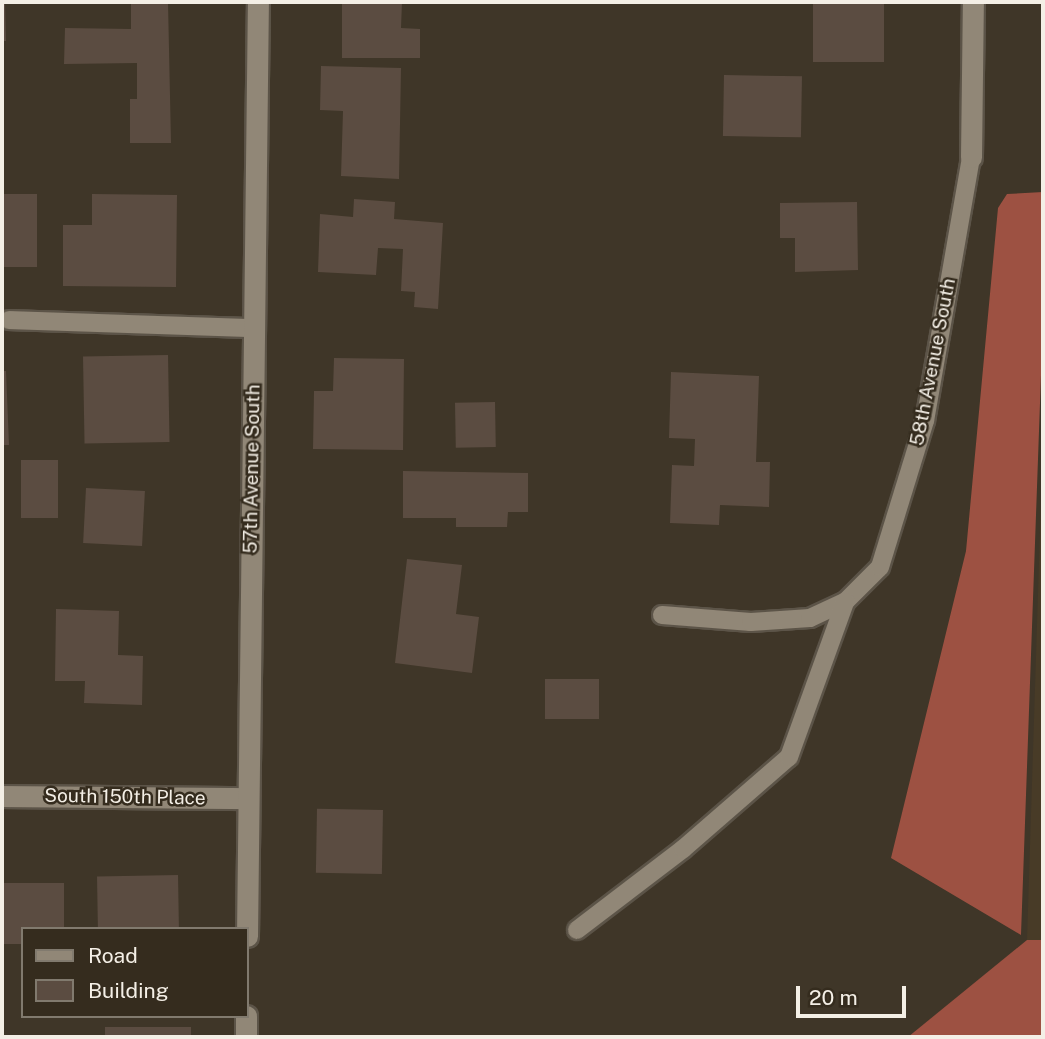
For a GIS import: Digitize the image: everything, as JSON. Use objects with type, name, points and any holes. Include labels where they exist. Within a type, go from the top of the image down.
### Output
[{"type":"street","name":"57th Avenue South","points":[[247,927],[258,2]]},
{"type":"street","name":"58th Avenue South","points":[[971,157],[973,2]]},
{"type":"street","name":"South 150th Place","points":[[2,796],[248,798]]},
{"type":"street","points":[[246,1018],[246,1037]]},
{"type":"lane","name":"58th Avenue South","points":[[662,615],[751,622],[810,618],[845,602],[880,567],[925,421],[971,157]]},
{"type":"lane","points":[[9,320],[254,328]]},
{"type":"lane","points":[[577,930],[683,849],[789,757],[845,602]]},
{"type":"shaded area","points":[[1043,192],[1043,319],[1021,935],[891,858],[966,551],[998,208],[1007,194]]},
{"type":"shaded area","points":[[1043,436],[1043,940],[1027,940]]},
{"type":"shaded area","points":[[1027,940],[1043,940],[1043,1037],[908,1037]]},
{"type":"building","points":[[2,2],[5,2],[6,41],[2,41]]},
{"type":"building","points":[[131,2],[168,2],[171,143],[130,143],[130,99],[137,99],[137,63],[64,64],[65,28],[131,29]]},
{"type":"building","points":[[342,2],[402,2],[401,28],[420,29],[420,58],[342,58]]},
{"type":"building","points":[[813,2],[884,2],[884,62],[813,62]]},
{"type":"building","points":[[321,66],[401,68],[399,179],[341,176],[343,111],[320,110]]},
{"type":"building","points":[[724,75],[802,76],[801,137],[723,136]]},
{"type":"building","points":[[2,194],[37,194],[37,267],[2,267]]},
{"type":"building","points":[[92,194],[177,195],[176,287],[63,286],[63,225],[92,225]]},
{"type":"building","points":[[354,199],[395,202],[394,219],[443,223],[438,309],[414,307],[415,292],[401,291],[403,249],[378,248],[376,275],[318,272],[320,214],[353,217]]},
{"type":"building","points":[[857,202],[858,270],[795,272],[795,238],[780,238],[780,203]]},
{"type":"building","points":[[168,355],[170,442],[85,443],[83,356]]},
{"type":"building","points":[[334,358],[404,359],[403,450],[313,449],[314,391],[333,391]]},
{"type":"building","points":[[2,371],[6,371],[9,445],[2,445]]},
{"type":"building","points":[[671,372],[759,376],[756,462],[770,462],[769,507],[720,505],[719,525],[670,523],[672,465],[694,466],[695,439],[669,438]]},
{"type":"building","points":[[495,402],[496,447],[456,448],[455,403]]},
{"type":"building","points":[[21,460],[58,460],[58,518],[21,518]]},
{"type":"building","points":[[403,471],[528,473],[528,512],[508,512],[507,527],[456,527],[456,518],[403,518]]},
{"type":"building","points":[[86,488],[145,491],[142,546],[83,543]]},
{"type":"building","points":[[407,559],[462,565],[456,614],[479,617],[472,673],[395,663]]},
{"type":"building","points":[[56,609],[119,611],[118,655],[143,656],[142,705],[84,703],[85,681],[55,681]]},
{"type":"building","points":[[545,679],[599,679],[599,719],[545,719]]},
{"type":"building","points":[[317,809],[383,810],[382,874],[316,873]]},
{"type":"building","points":[[178,875],[179,927],[98,927],[97,876]]},
{"type":"building","points":[[2,883],[64,883],[64,927],[21,927],[21,944],[2,944]]},
{"type":"building","points":[[105,1027],[191,1027],[191,1037],[105,1037]]}]
